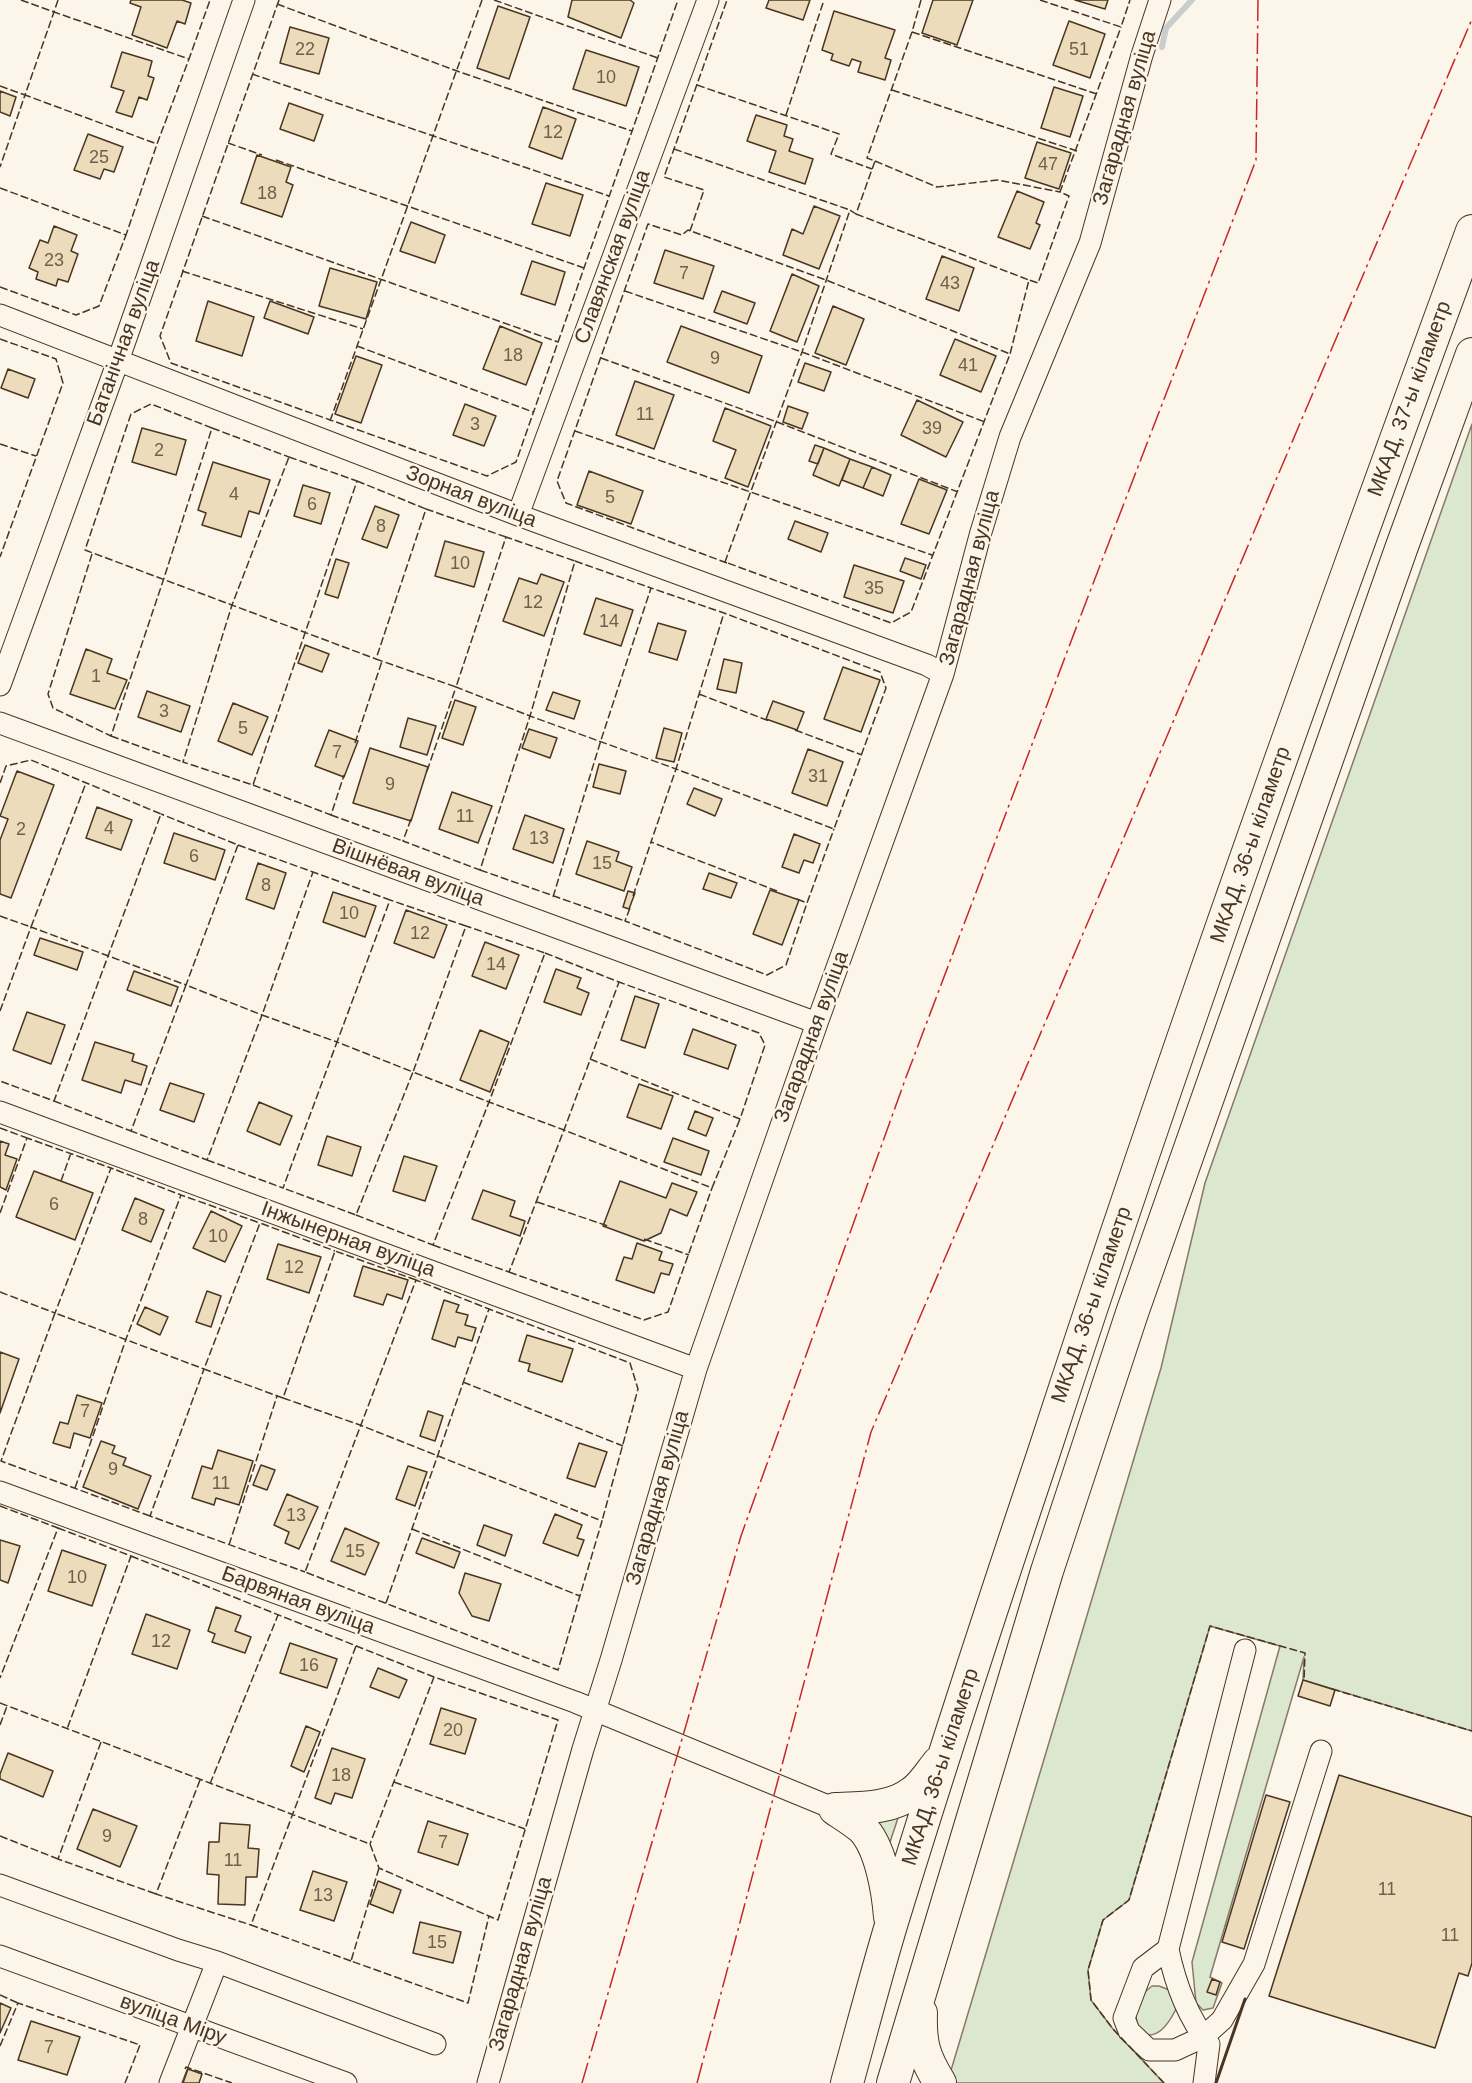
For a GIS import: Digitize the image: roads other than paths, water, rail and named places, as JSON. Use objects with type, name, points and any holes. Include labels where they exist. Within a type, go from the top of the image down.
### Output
[{"type":"highway","name":"МКАД, 37-ы кіламетр","points":[[1360,534],[1472,231]]},
{"type":"highway","name":"МКАД, 37-ы кіламетр","points":[[1401,549],[1472,354]]},
{"type":"highway","name":"МКАД, 36-ы кіламетр","points":[[847,2083],[891,1927],[944,1755],[1095,1294],[1360,534]]},
{"type":"highway","name":"МКАД, 36-ы кіламетр","points":[[893,2083],[1047,1570],[1128,1324],[1401,549]]},
{"type":"highway","points":[[835,1809],[891,1803],[913,1793],[944,1755]]},
{"type":"highway","points":[[835,1809],[863,1829],[875,1848],[889,1904],[891,1927]]},
{"type":"highway","points":[[922,1987],[921,2035],[926,2061],[940,2083]]},
{"type":"street","name":"Батанічная вуліца","points":[[0,686],[118,361],[244,0]]},
{"type":"street","name":"Славянская вуліца","points":[[518,515],[708,0]]},
{"type":"street","name":"Загарадная вуліца","points":[[488,2083],[583,1749],[696,1369],[817,1023],[943,674],[981,532],[1010,437],[1090,243],[1160,0]]},
{"type":"street","name":"Зорная вуліца","points":[[0,315],[518,515],[927,665],[943,674]]},
{"type":"street","name":"Вішнёвая вуліца","points":[[0,723],[817,1023]]},
{"type":"street","name":"Інжынерная вуліца","points":[[0,1112],[696,1369]]},
{"type":"street","name":"Барвяная вуліца","points":[[0,1492],[596,1710],[835,1809]]},
{"type":"street","points":[[1204,2083],[1209,2044],[1195,2026],[1173,1977],[1168,1949],[1245,1650]]},
{"type":"street","points":[[1168,1949],[1143,1968],[1124,2018],[1129,2031],[1149,2050],[1175,2050],[1203,2037],[1222,2020],[1254,1964],[1321,1751]]},
{"type":"street","points":[[0,1885],[217,1962],[435,2044]]},
{"type":"street","name":"вуліца Міру","points":[[0,1956],[346,2083]]},
{"type":"street","points":[[170,2083],[217,1962]]},
{"type":"waterway","points":[[1162,47],[1166,28],[1192,0]]}]
